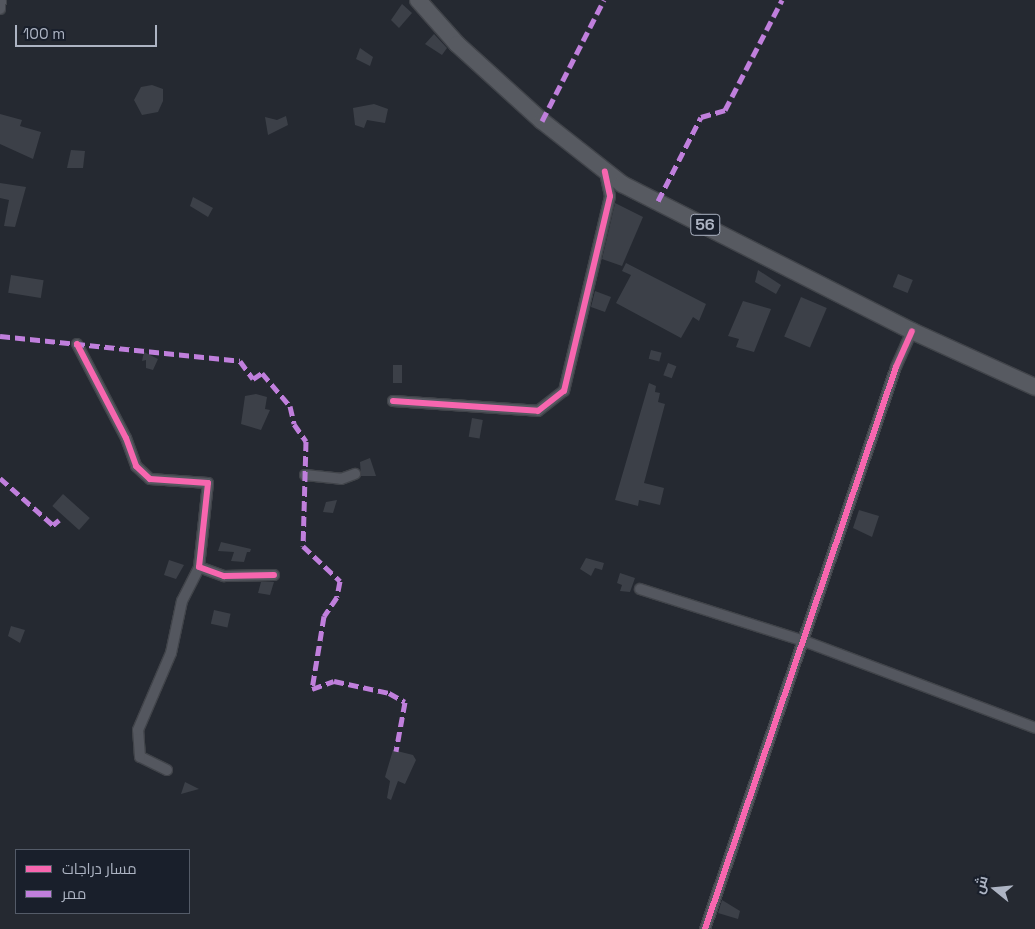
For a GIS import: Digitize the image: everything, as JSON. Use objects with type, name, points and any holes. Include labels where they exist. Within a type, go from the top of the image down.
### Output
[{"type":"main road","name":"56","points":[[418,0],[457,44],[605,172],[912,331],[1035,388]]},
{"type":"street","points":[[0,9],[1,0]]},
{"type":"street","points":[[393,401],[538,411],[564,392],[610,196],[605,172]]},
{"type":"street","points":[[705,929],[896,366],[912,331]]},
{"type":"street","points":[[76,344],[126,438],[136,466],[150,479],[208,483],[199,567],[182,601],[171,653],[138,730],[140,756],[167,770]]},
{"type":"street","points":[[305,475],[341,479],[355,474]]},
{"type":"street","points":[[199,567],[224,576],[274,576]]},
{"type":"street","points":[[640,589],[804,641],[1035,728]]},
{"type":"building","points":[[402,4],[412,13],[399,28],[391,20]]},
{"type":"building","points":[[434,34],[447,48],[442,55],[425,44]]},
{"type":"building","points":[[360,48],[373,57],[370,66],[356,59]]},
{"type":"building","points":[[152,85],[163,89],[163,101],[158,112],[142,115],[134,100],[141,87]]},
{"type":"building","points":[[374,104],[388,109],[385,123],[367,120],[364,128],[355,125],[353,108]]},
{"type":"building","points":[[0,114],[22,120],[20,126],[41,132],[33,159],[0,144]]},
{"type":"building","points":[[286,116],[288,125],[268,135],[265,117],[277,120]]},
{"type":"building","points":[[71,150],[85,151],[83,168],[67,168]]},
{"type":"building","points":[[0,183],[26,187],[15,227],[4,226],[9,200],[0,198]]},
{"type":"building","points":[[193,197],[213,208],[208,217],[190,206]]},
{"type":"building","points":[[615,203],[643,217],[622,266],[602,259]]},
{"type":"building","points":[[626,263],[706,304],[699,321],[693,317],[681,338],[616,303],[631,275],[622,271]]},
{"type":"building","points":[[758,270],[781,285],[776,294],[755,282]]},
{"type":"building","points":[[898,274],[913,280],[908,293],[893,287]]},
{"type":"building","points":[[11,275],[44,280],[41,298],[8,293]]},
{"type":"building","points":[[595,291],[611,297],[605,312],[591,307]]},
{"type":"building","points":[[801,297],[827,308],[810,348],[784,337]]},
{"type":"building","points":[[743,301],[771,309],[754,352],[736,347],[739,339],[728,336]]},
{"type":"building","points":[[651,350],[662,353],[659,362],[649,359]]},
{"type":"building","points":[[144,352],[158,359],[153,370],[146,368],[146,360],[142,361]]},
{"type":"building","points":[[668,363],[676,366],[672,378],[663,375]]},
{"type":"building","points":[[393,365],[402,365],[402,383],[393,383]]},
{"type":"building","points":[[649,383],[656,386],[655,392],[660,393],[658,402],[665,404],[644,483],[664,488],[660,505],[639,500],[638,506],[615,500]]},
{"type":"building","points":[[256,394],[267,397],[265,409],[270,410],[261,430],[241,424],[245,396]]},
{"type":"building","points":[[472,418],[483,420],[480,439],[469,437]]},
{"type":"building","points":[[370,458],[376,476],[361,476],[360,462]]},
{"type":"building","points":[[63,494],[90,518],[79,530],[52,506]]},
{"type":"building","points":[[337,500],[333,513],[323,512],[326,502]]},
{"type":"building","points":[[859,510],[879,516],[872,537],[853,528]]},
{"type":"building","points":[[221,542],[251,549],[250,552],[247,552],[244,562],[231,561],[234,552],[218,551]]},
{"type":"building","points":[[586,558],[604,563],[602,570],[595,568],[591,576],[580,569]]},
{"type":"building","points":[[169,560],[184,565],[176,579],[164,575]]},
{"type":"building","points":[[620,573],[635,578],[630,592],[620,591],[622,585],[617,583]]},
{"type":"building","points":[[261,582],[274,582],[270,595],[258,593]]},
{"type":"building","points":[[214,610],[231,614],[227,627],[211,624]]},
{"type":"building","points":[[11,626],[25,630],[20,643],[8,636]]},
{"type":"building","points":[[393,750],[413,755],[416,760],[405,784],[398,781],[391,800],[387,798],[390,781],[385,777]]},
{"type":"building","points":[[185,782],[199,789],[181,794]]},
{"type":"building","points":[[722,900],[740,911],[738,919],[718,913]]},
{"type":"marked path","points":[[542,121],[604,0]]},
{"type":"marked path","points":[[658,201],[701,117],[725,110],[782,0]]},
{"type":"marked path","points":[[0,336],[240,361],[253,379],[262,373],[290,406],[294,424],[306,441],[303,546],[340,581],[337,597],[324,616],[312,689],[334,681],[389,693],[405,702],[396,751]]},
{"type":"marked path","points":[[0,478],[53,525],[59,520]]},
{"type":"cycle path","points":[[393,401],[538,411],[564,391],[610,196],[605,172]]},
{"type":"cycle path","points":[[705,929],[896,367],[912,331]]},
{"type":"cycle path","points":[[77,344],[126,438],[136,466],[150,479],[208,483],[199,567],[224,576],[274,575]]}]
